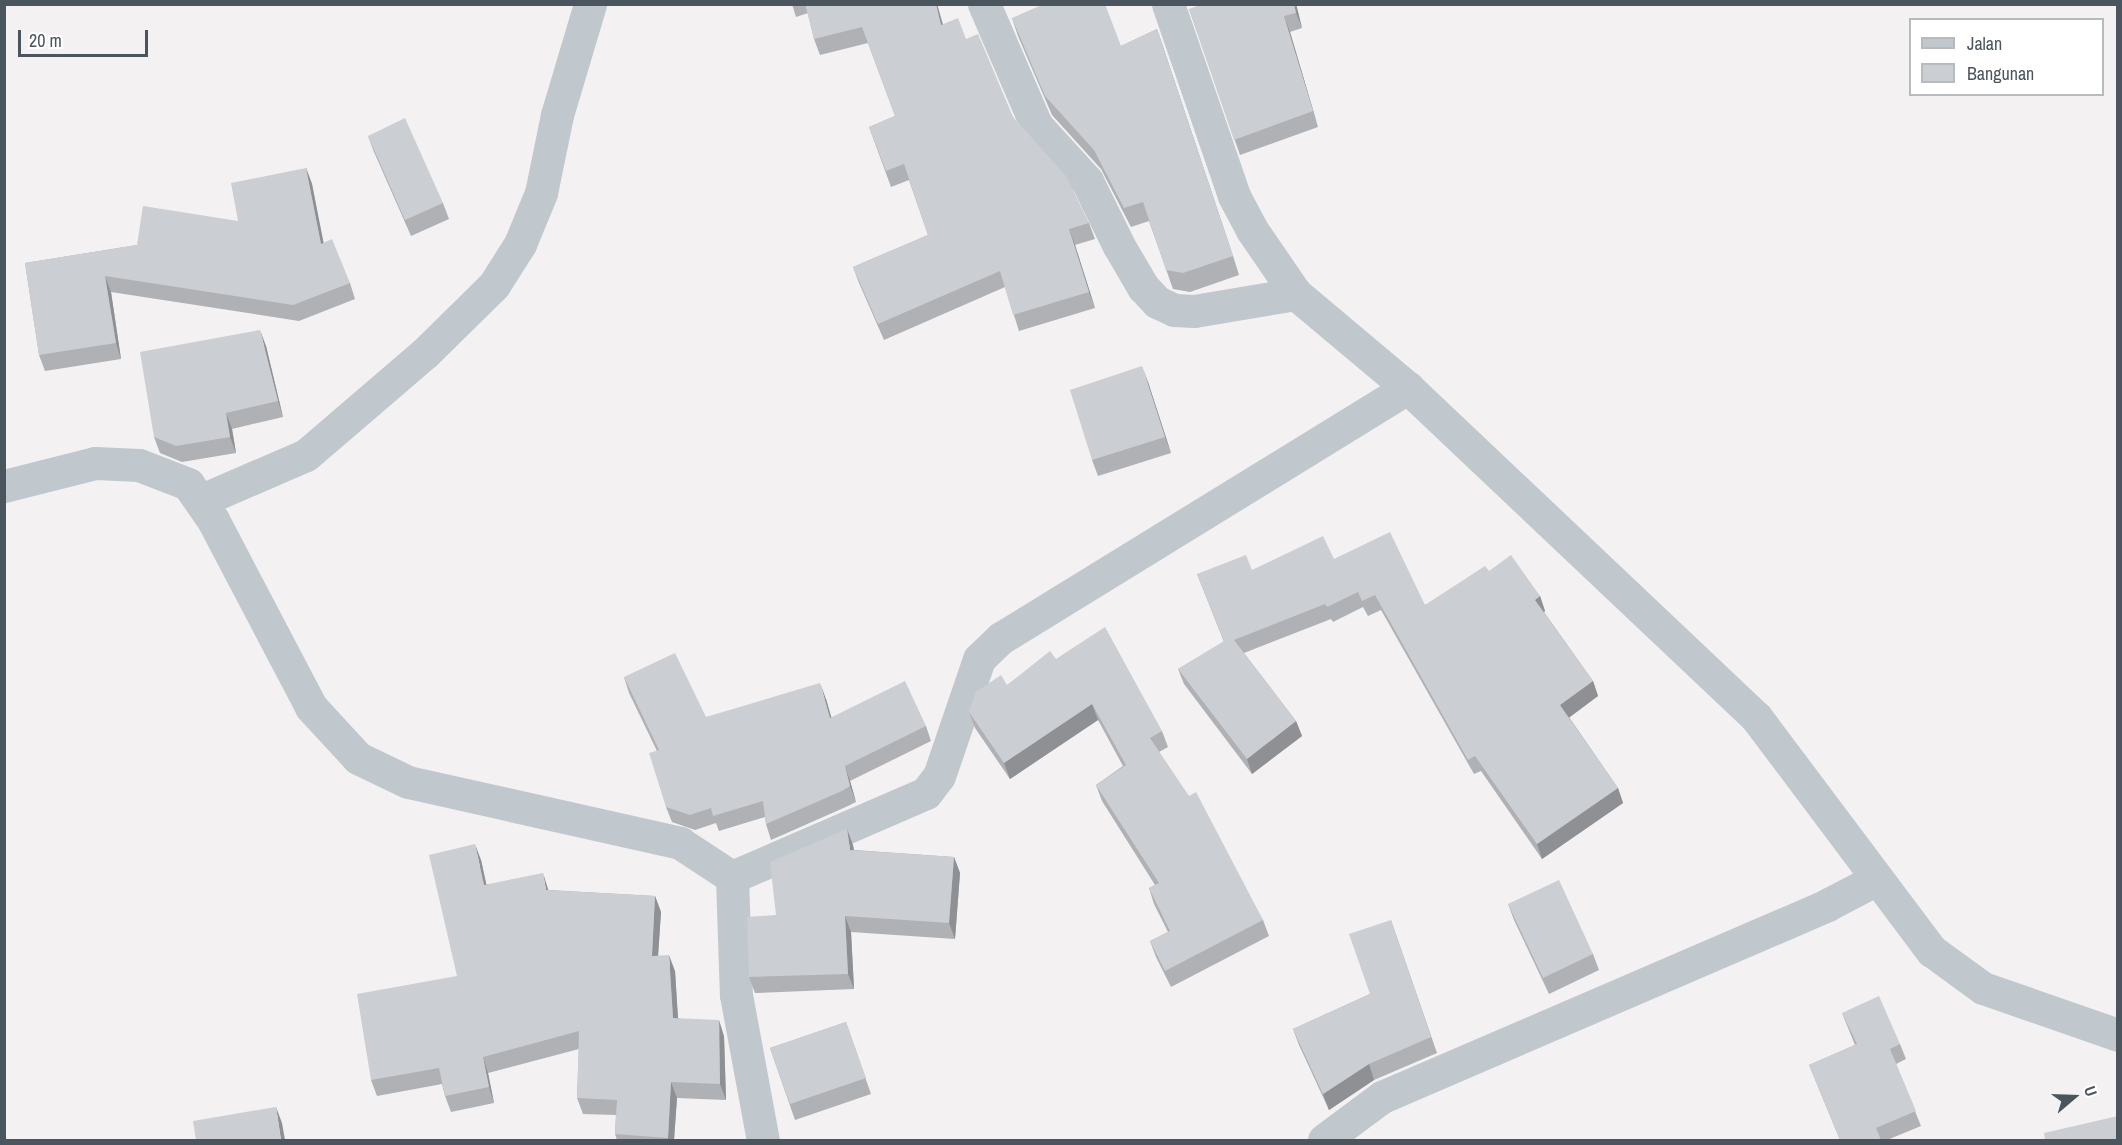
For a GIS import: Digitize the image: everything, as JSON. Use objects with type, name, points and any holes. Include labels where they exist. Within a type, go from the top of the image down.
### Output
[{"type":"street","points":[[202,501],[306,455],[425,353],[494,285],[520,244],[541,193],[557,115],[590,4]]},
{"type":"street","points":[[984,4],[1036,125],[1087,181],[1119,246],[1143,287],[1157,302],[1174,310],[1194,311],[1296,294]]},
{"type":"street","points":[[1168,4],[1234,196],[1252,230],[1296,294],[1408,388],[1756,717],[1932,951],[1983,988],[2118,1035]]},
{"type":"street","points":[[732,877],[926,793],[939,776],[979,659],[1001,638],[1408,388]]},
{"type":"street","points":[[4,486],[95,463],[139,465],[188,484],[202,501],[311,707],[358,758],[408,782],[680,843],[732,877]]},
{"type":"street","points":[[732,877],[736,995],[763,1140]]},
{"type":"street","points":[[1324,1140],[1382,1097],[1816,909],[1877,879]]},
{"type":"building","points":[[805,4],[936,4],[941,25],[958,18],[966,39],[978,34],[1013,117],[1066,176],[1089,223],[1069,229],[1089,292],[1013,315],[1000,271],[878,324],[853,267],[928,235],[904,164],[886,171],[869,127],[895,116],[862,27],[814,39]]},
{"type":"building","points":[[1044,4],[1105,4],[1121,46],[1157,29],[1233,256],[1183,273],[1166,270],[1143,202],[1124,208],[1094,150],[1045,96],[1012,18]]},
{"type":"building","points":[[1203,4],[1294,4],[1296,13],[1284,16],[1313,111],[1234,140],[1189,9]]},
{"type":"building","points":[[405,118],[443,203],[405,220],[368,136]]},
{"type":"building","points":[[306,168],[321,244],[332,239],[350,283],[293,305],[105,276],[116,343],[39,355],[25,263],[137,245],[143,206],[238,221],[231,183]]},
{"type":"building","points":[[260,330],[278,401],[226,413],[230,437],[176,446],[154,437],[140,352]]},
{"type":"building","points":[[1142,366],[1165,437],[1092,460],[1070,390]]},
{"type":"building","points":[[1390,532],[1425,605],[1485,566],[1489,571],[1511,555],[1540,596],[1535,600],[1593,681],[1560,705],[1618,788],[1537,844],[1475,756],[1468,760],[1375,595],[1362,601],[1358,592],[1327,607],[1325,604],[1234,640],[1296,721],[1247,759],[1178,669],[1224,641],[1197,574],[1246,555],[1252,570],[1323,536],[1334,559]]},
{"type":"building","points":[[1105,627],[1162,731],[1150,738],[1189,796],[1196,792],[1263,920],[1165,971],[1150,941],[1170,931],[1149,888],[1159,883],[1096,785],[1126,765],[1092,704],[1004,763],[969,712],[976,692],[1001,675],[1007,685],[1050,651],[1056,659]]},
{"type":"building","points":[[675,653],[706,717],[820,683],[830,718],[905,681],[926,726],[845,766],[850,786],[842,791],[766,824],[763,801],[713,816],[711,808],[690,815],[666,807],[649,753],[659,750],[624,677]]},
{"type":"building","points":[[847,829],[850,850],[954,857],[949,923],[845,916],[848,974],[749,977],[747,917],[776,915],[770,862]]},
{"type":"building","points":[[475,844],[484,885],[543,873],[546,890],[655,896],[652,956],[669,955],[673,1018],[719,1020],[720,1084],[671,1082],[668,1138],[615,1134],[617,1100],[577,1098],[579,1031],[483,1057],[489,1087],[445,1096],[439,1068],[371,1080],[357,994],[457,976],[429,855]]},
{"type":"building","points":[[1559,880],[1593,954],[1543,978],[1508,904]]},
{"type":"building","points":[[1391,920],[1431,1037],[1369,1064],[1323,1094],[1293,1029],[1370,994],[1349,934]]},
{"type":"building","points":[[1879,996],[1900,1044],[1890,1049],[1916,1111],[1876,1128],[1881,1140],[1840,1140],[1809,1065],[1857,1044],[1842,1013]]},
{"type":"building","points":[[846,1022],[866,1078],[790,1104],[770,1048]]},
{"type":"building","points":[[276,1107],[281,1140],[196,1140],[193,1121]]},
{"type":"building","points":[[2118,1116],[2118,1140],[2045,1140],[2044,1133]]}]
